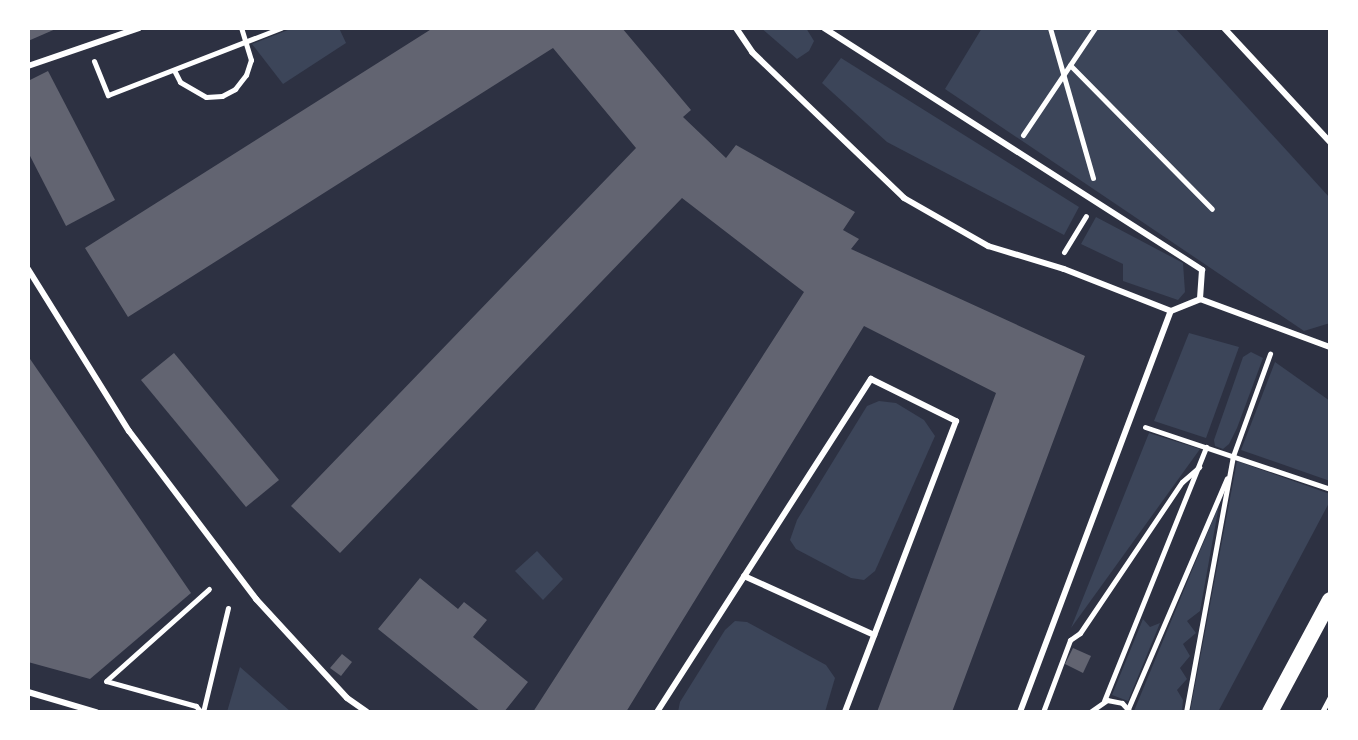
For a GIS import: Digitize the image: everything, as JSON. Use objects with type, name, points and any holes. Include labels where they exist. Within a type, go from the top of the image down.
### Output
[{"type":"main road","points":[[1270,712],[1330,600]]},
{"type":"lane","points":[[28,66],[139,28]]},
{"type":"lane","points":[[736,28],[752,52],[904,198],[988,246],[1056,267],[1171,311],[1200,299],[1330,347]]},
{"type":"lane","points":[[824,28],[1202,270],[1200,299]]},
{"type":"lane","points":[[1224,28],[1330,142]]},
{"type":"lane","points":[[28,269],[129,431],[256,599],[347,698],[367,712]]},
{"type":"lane","points":[[1020,712],[1132,422],[1171,311]]},
{"type":"lane","points":[[657,712],[871,379],[956,421],[845,712]]},
{"type":"lane","points":[[744,576],[874,635]]},
{"type":"lane","points":[[28,692],[96,712]]},
{"type":"path","points":[[174,70],[180,82],[193,92],[222,96],[235,89],[246,75],[251,60],[241,28]]},
{"type":"path","points":[[89,47],[108,95],[281,28]]},
{"type":"path","points":[[1050,28],[1098,195],[1056,267]]},
{"type":"path","points":[[1020,139],[1095,28]]},
{"type":"path","points":[[1070,65],[1212,209]]},
{"type":"path","points":[[1186,712],[1233,456],[1270,354]]},
{"type":"path","points":[[1132,422],[1330,489]]},
{"type":"path","points":[[1090,712],[1104,701],[1206,447]]},
{"type":"path","points":[[1043,712],[1070,640],[1080,633],[1182,482],[1199,467]]},
{"type":"path","points":[[1104,701],[1114,701],[1129,710],[1230,474]]},
{"type":"path","points":[[202,712],[196,706],[106,681],[209,589]]},
{"type":"path","points":[[202,712],[228,608]]},
{"type":"path","points":[[1322,712],[1330,697]]},
{"type":"shaded area","points":[[293,28],[339,28],[346,43],[283,84],[252,44]]},
{"type":"shaded area","points":[[761,28],[806,28],[814,41],[809,51],[797,59]]},
{"type":"shaded area","points":[[982,28],[1175,28],[1330,198],[1330,323],[1304,331],[945,89]]},
{"type":"shaded area","points":[[841,58],[1079,207],[1064,235],[887,142],[822,83]]},
{"type":"shaded area","points":[[1096,217],[1183,263],[1185,292],[1178,300],[1123,281],[1123,264],[1081,244]]},
{"type":"shaded area","points":[[1189,333],[1239,347],[1206,438],[1154,421]]},
{"type":"shaded area","points":[[1251,352],[1263,358],[1237,428],[1223,449],[1215,446],[1214,440],[1243,357]]},
{"type":"shaded area","points":[[1275,362],[1330,401],[1330,481],[1241,450]]},
{"type":"shaded area","points":[[879,401],[896,403],[924,420],[935,436],[875,571],[864,580],[851,578],[796,549],[790,540],[797,520],[867,406]]},
{"type":"shaded area","points":[[1149,433],[1200,449],[1071,628]]},
{"type":"shaded area","points":[[1237,461],[1330,494],[1330,501],[1218,712],[1190,712]]},
{"type":"shaded area","points":[[1219,505],[1200,611],[1187,621],[1196,633],[1183,644],[1190,656],[1180,668],[1187,679],[1177,690],[1183,700],[1182,712],[1134,711]]},
{"type":"shaded area","points":[[537,551],[563,579],[543,600],[515,571]]},
{"type":"shaded area","points":[[1143,619],[1150,627],[1160,623],[1128,701],[1112,695]]},
{"type":"shaded area","points":[[735,621],[747,622],[826,665],[835,678],[825,712],[678,712],[680,702],[725,630]]},
{"type":"shaded area","points":[[240,667],[291,712],[227,712]]},
{"type":"building","points":[[28,28],[58,28],[28,41]]},
{"type":"building","points":[[433,28],[622,28],[691,110],[683,117],[726,158],[736,145],[855,212],[843,230],[859,239],[851,249],[1085,356],[952,712],[877,712],[996,393],[864,326],[626,712],[533,712],[804,292],[682,198],[340,553],[291,506],[636,148],[553,48],[128,317],[85,248]]},
{"type":"building","points":[[48,71],[115,200],[66,226],[28,152],[28,81]]},
{"type":"building","points":[[174,353],[279,480],[246,507],[141,380]]},
{"type":"building","points":[[28,356],[191,593],[90,679],[28,662]]},
{"type":"building","points":[[420,578],[458,609],[464,602],[487,620],[473,637],[528,682],[504,712],[481,712],[378,629]]},
{"type":"building","points":[[1073,648],[1091,656],[1083,673],[1065,664]]},
{"type":"building","points":[[342,654],[352,662],[341,676],[330,668]]}]
